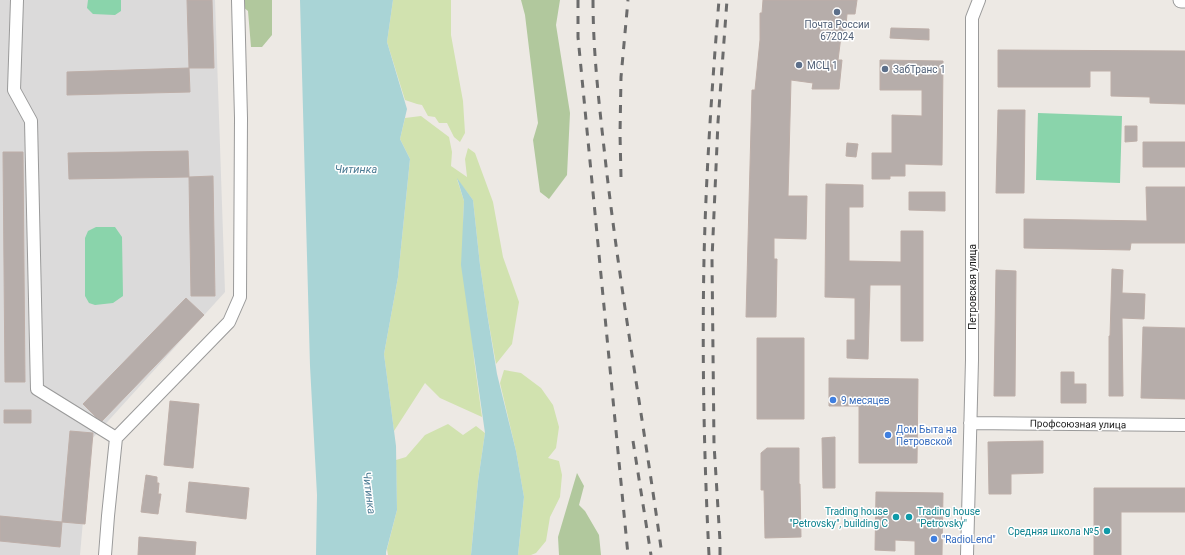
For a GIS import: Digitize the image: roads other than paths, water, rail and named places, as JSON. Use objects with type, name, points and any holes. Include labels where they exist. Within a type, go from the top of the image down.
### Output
[{"type":"street","points":[[17,0],[14,90],[31,121],[37,389],[116,438]]},
{"type":"street","points":[[105,555],[116,438],[229,322],[240,297],[241,118],[238,0]]},
{"type":"street","name":"Петровская улица","points":[[967,555],[972,360],[972,18],[979,0]]},
{"type":"street","name":"Профсоюзная улица","points":[[970,423],[1185,425]]},
{"type":"water","name":"Читинка","points":[[300,0],[393,0],[387,42],[407,109],[400,139],[410,159],[398,277],[384,354],[396,446],[397,510],[386,555],[316,555],[317,495],[310,366]]},
{"type":"water","points":[[457,178],[473,200],[480,265],[497,374],[516,451],[524,497],[518,555],[471,555],[478,481],[485,433],[461,265],[464,201]]},
{"type":"railway","points":[[578,0],[578,37],[628,555]]},
{"type":"railway","points":[[593,0],[597,83],[612,215],[662,555]]},
{"type":"railway","points":[[621,177],[621,77],[628,0]]},
{"type":"railway","points":[[709,555],[704,407],[704,259],[706,194],[719,0]]},
{"type":"railway","points":[[720,555],[714,444],[712,259],[718,122],[727,0]]},
{"type":"railway","points":[[633,441],[651,555]]},
{"type":"place","name":"Почта России 672024","points":[[837,12]]},
{"type":"place","name":"МСЦ 1","points":[[799,65]]},
{"type":"place","name":"ЗабТранс 1","points":[[885,69]]},
{"type":"place","name":"9 месяцев","points":[[833,400]]},
{"type":"place","name":"Дом Быта на Петровской","points":[[888,435]]},
{"type":"place","name":"Trading house \"Petrovsky\", building C","points":[[896,517]]},
{"type":"place","name":"Trading house \"Petrovsky\"","points":[[909,517]]},
{"type":"place","name":"Средняя школа №5","points":[[1107,531]]},
{"type":"place","name":"\"RadioLend\"","points":[[934,539]]}]
